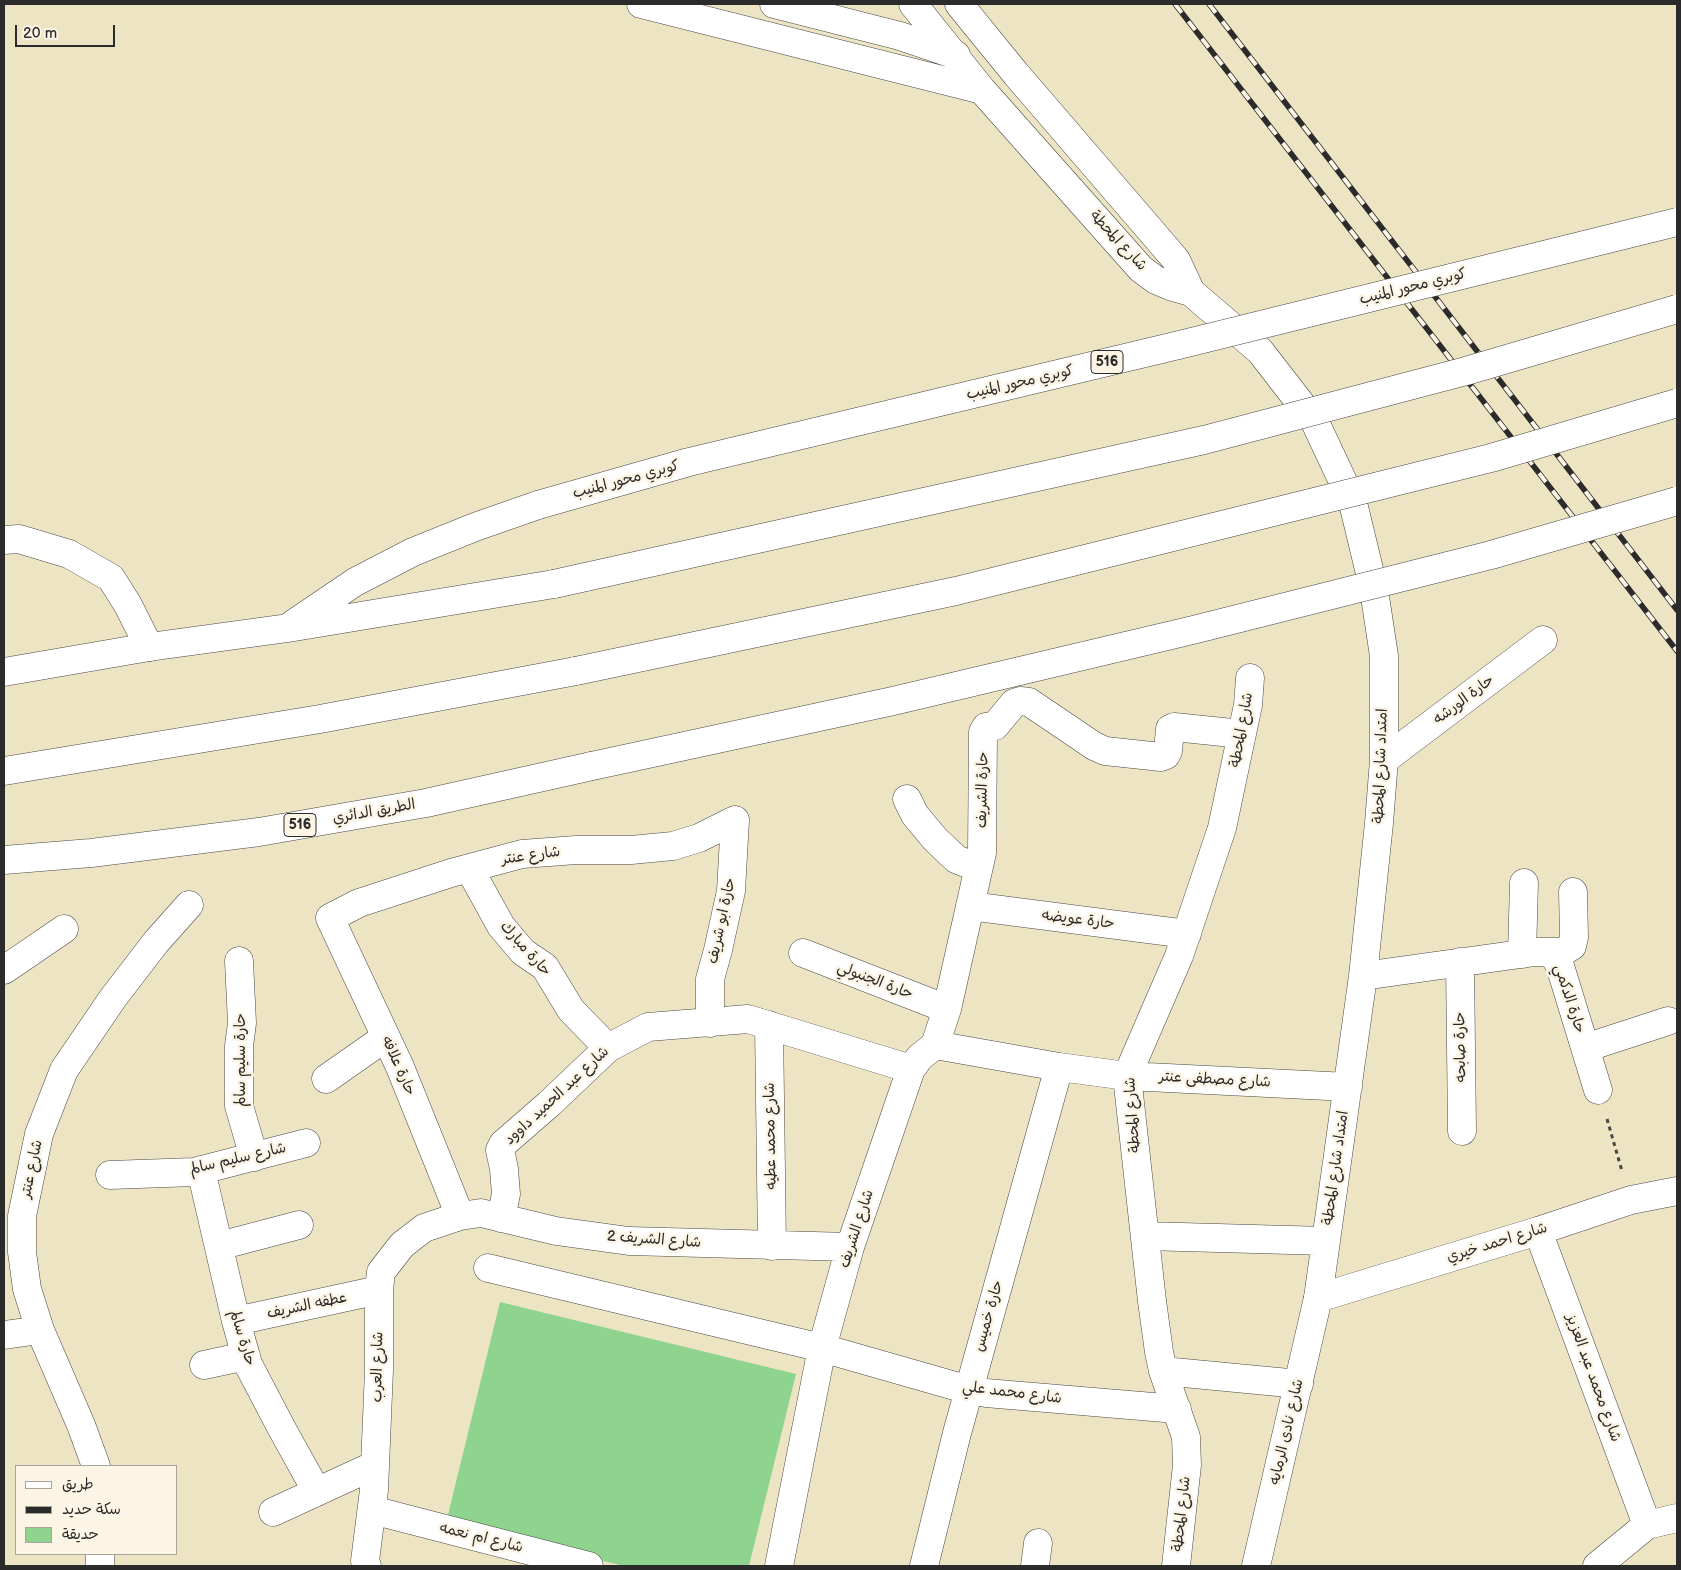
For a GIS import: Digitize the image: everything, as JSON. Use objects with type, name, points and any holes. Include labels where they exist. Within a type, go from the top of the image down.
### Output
[{"type":"main road","points":[[641,4],[982,90]]},
{"type":"main road","name":"شارع المحطة","points":[[913,4],[982,90],[1141,268],[1156,280],[1192,292]]},
{"type":"main road","name":"شارع المحطة","points":[[959,4],[1016,74],[1176,260],[1192,292]]},
{"type":"main road","points":[[786,5],[900,36],[1016,74]]},
{"type":"main road","name":"كوبري محور المنيب","points":[[288,628],[354,582],[413,552],[474,527],[538,505],[689,462],[1180,345],[1675,222]]},
{"type":"main road","name":"امتداد شارع المحطة","points":[[1192,292],[1260,351],[1314,422],[1353,503],[1374,590],[1384,656],[1384,760],[1379,823],[1363,976],[1318,1298]]},
{"type":"main road","name":"516","points":[[4,672],[149,647],[288,628],[554,584],[1204,440],[1466,371],[1677,309]]},
{"type":"main road","points":[[4,771],[320,719],[576,671],[956,592],[1491,458],[1677,403]]},
{"type":"main road","name":"الطريق الدائري","points":[[4,860],[91,853],[259,832],[426,803],[893,700],[1193,630],[1492,555],[1677,501]]},
{"type":"main road","points":[[4,540],[19,539],[69,554],[111,578],[128,605],[149,647]]},
{"type":"main road","name":"حارة الورشه","points":[[1384,760],[1543,640]]},
{"type":"main road","name":"شارع المحطة","points":[[1176,1566],[1187,1465],[1186,1437],[1164,1371],[1152,1301],[1127,1076],[1179,956],[1222,828],[1248,705],[1250,678]]},
{"type":"main road","name":"حارة الشريف","points":[[970,906],[982,853],[983,732],[986,727],[995,726],[1014,703],[1020,701],[1029,702],[1094,746],[1105,751],[1161,757],[1166,755],[1168,751],[1170,729],[1174,726],[1242,734]]},
{"type":"main road","points":[[907,799],[915,815],[956,860],[978,868]]},
{"type":"main road","name":"شارع عنتر","points":[[330,918],[359,903],[468,868],[522,854],[576,850],[631,850],[673,846],[700,838],[736,820]]},
{"type":"main road","name":"حارة ابو شريف","points":[[710,1023],[710,979],[731,891],[736,820]]},
{"type":"main road","name":"حارة مبارك","points":[[468,868],[501,926],[524,952],[545,968],[571,1010],[608,1048]]},
{"type":"main road","points":[[1522,954],[1524,883]]},
{"type":"main road","points":[[1552,952],[1562,952],[1572,946],[1574,937],[1573,892]]},
{"type":"main road","name":"شارع عنتر","points":[[96,1465],[81,1425],[40,1330],[27,1289],[22,1252],[22,1216],[39,1134],[64,1070],[156,942],[189,905]]},
{"type":"main road","name":"حارة عويضه","points":[[970,906],[1186,934]]},
{"type":"main road","name":"شارع الشريف","points":[[779,1566],[822,1348],[850,1247],[911,1069],[920,1057],[935,1045],[947,1009],[970,906]]},
{"type":"main road","name":"حارة علافه","points":[[330,918],[400,1067],[460,1216]]},
{"type":"main road","points":[[4,970],[64,929]]},
{"type":"main road","name":"حارة الدكمي","points":[[1363,976],[1535,952],[1552,952],[1560,966],[1598,1090]]},
{"type":"main road","name":"حارة الجنبولي","points":[[802,953],[947,1009]]},
{"type":"main road","name":"حارة سليم سالم","points":[[239,961],[242,1022],[239,1046],[239,1106],[254,1157]]},
{"type":"main road","name":"حارة صابحه","points":[[1460,962],[1462,1131]]},
{"type":"main road","name":"شارع عبد الحميد داوود","points":[[500,1218],[506,1194],[500,1150],[503,1144],[608,1048],[648,1027],[748,1019],[911,1069]]},
{"type":"main road","points":[[1585,1048],[1668,1021]]},
{"type":"main road","name":"شارع محمد عطيه","points":[[770,1025],[772,1246]]},
{"type":"main road","points":[[326,1079],[386,1037]]},
{"type":"main road","name":"شارع مصطفى عنتر","points":[[935,1045],[1059,1067],[1127,1076],[1348,1087]]},
{"type":"main road","name":"حارة خميس","points":[[924,1566],[969,1390],[1059,1067]]},
{"type":"main road","name":"شارع سليم سالم","points":[[110,1175],[201,1170],[306,1143]]},
{"type":"main road","name":"حارة سالم","points":[[201,1170],[236,1321],[248,1364],[317,1492]]},
{"type":"main road","name":"شارع احمد خيري","points":[[1318,1298],[1538,1231],[1631,1200],[1677,1191]]},
{"type":"main road","name":"شارع الشريف 2","points":[[460,1216],[481,1213],[556,1231],[629,1241],[850,1247]]},
{"type":"main road","name":"شارع العرب","points":[[366,1564],[375,1465],[381,1272],[402,1245],[424,1228],[460,1216]]},
{"type":"main road","points":[[218,1246],[299,1224]]},
{"type":"main road","name":"شارع محمد عبد العزيز","points":[[1538,1231],[1647,1525]]},
{"type":"main road","points":[[1145,1236],[1326,1241]]},
{"type":"main road","name":"شارع محمد علي","points":[[488,1268],[822,1348],[969,1390],[996,1394],[1177,1409]]},
{"type":"main road","name":"عطفه الشريف","points":[[236,1321],[379,1290]]},
{"type":"main road","name":"شارع نادى الرمايه","points":[[1256,1566],[1318,1298]]},
{"type":"main road","points":[[4,1334],[40,1330]]},
{"type":"main road","points":[[204,1365],[246,1356]]},
{"type":"main road","points":[[1164,1371],[1299,1384]]},
{"type":"main road","points":[[273,1512],[375,1465]]},
{"type":"main road","name":"شارع ام نعمه","points":[[372,1510],[562,1563],[590,1566]]},
{"type":"main road","points":[[1597,1566],[1647,1525],[1677,1518]]},
{"type":"path","points":[[1598,1090],[1631,1200]]},
{"type":"green space","points":[[500,1302],[796,1374],[749,1566],[624,1566],[446,1523]]},
{"type":"railway","points":[[1175,4],[1677,651]]},
{"type":"railway","points":[[1209,4],[1677,610]]}]
